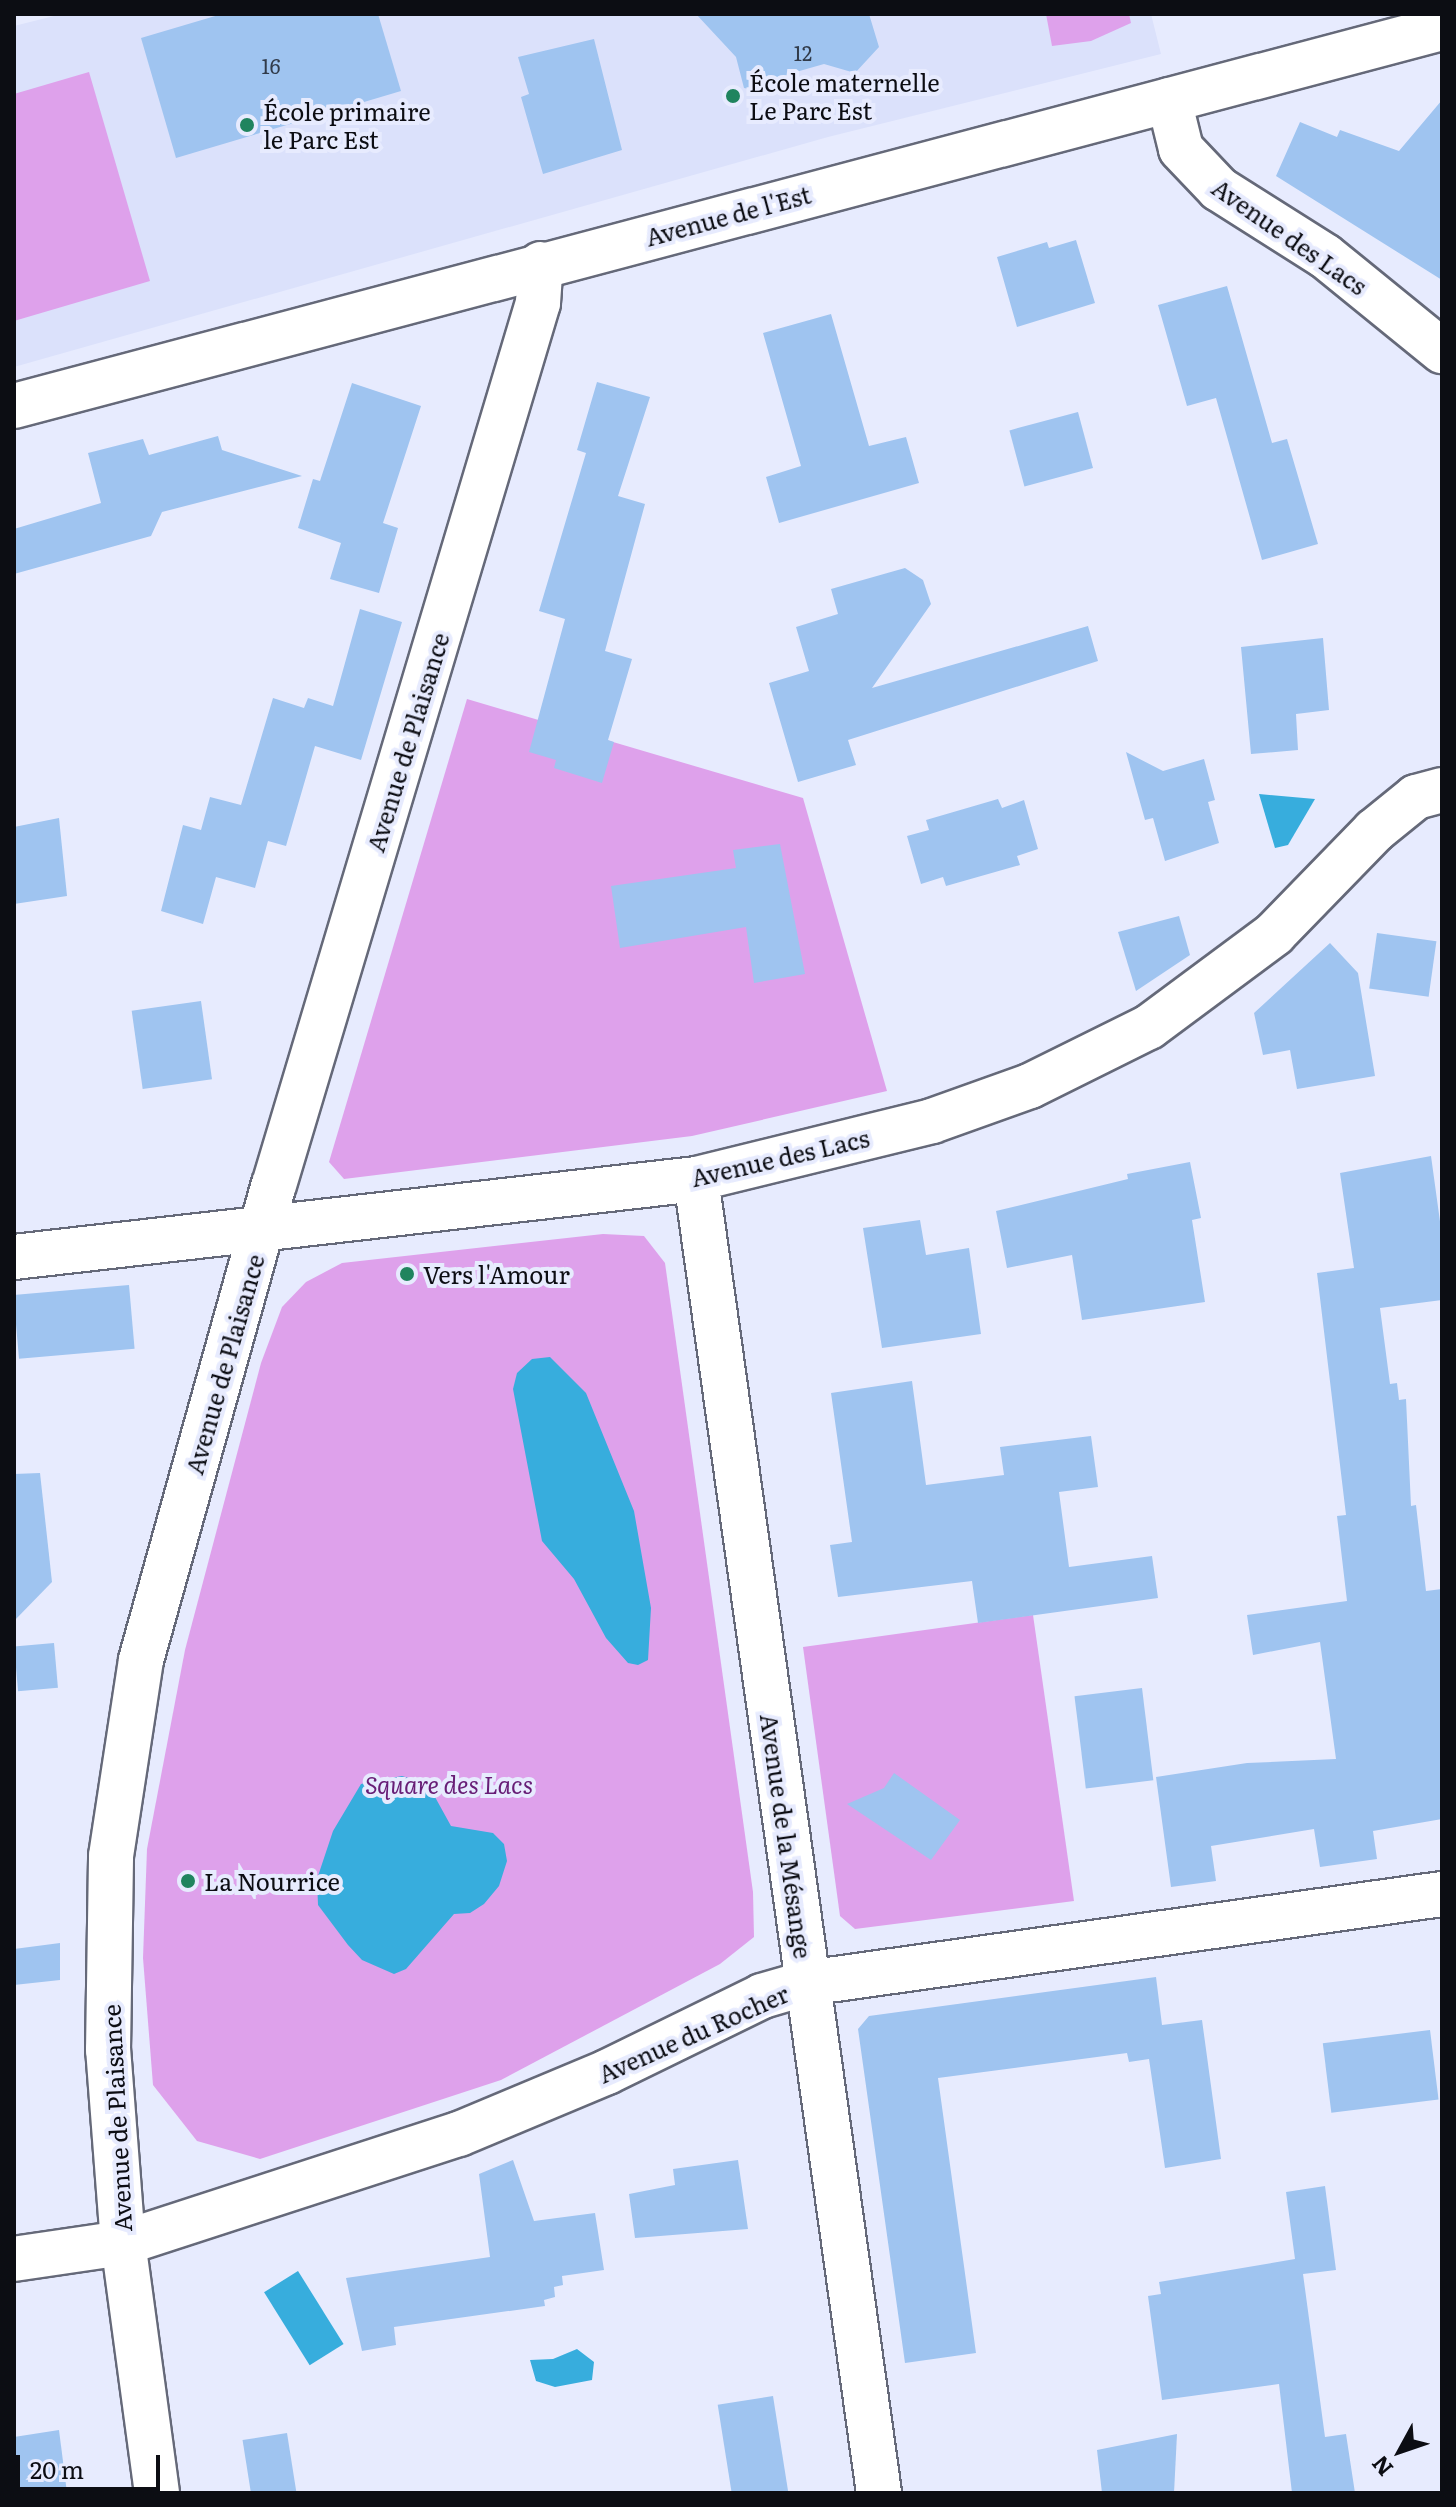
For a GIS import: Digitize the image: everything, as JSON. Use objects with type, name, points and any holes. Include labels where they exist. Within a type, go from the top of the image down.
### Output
[{"type":"street","name":"Avenue de l'Est","points":[[14,406],[541,264],[1442,28]]},
{"type":"street","name":"Avenue des Lacs","points":[[1169,100],[1181,149],[1219,189],[1325,256],[1442,351]]},
{"type":"street","name":"Avenue de Plaisance","points":[[157,2493],[123,2243],[108,2050],[111,1856],[141,1660],[262,1228],[538,303],[541,264]]},
{"type":"street","name":"Avenue des Lacs","points":[[14,1257],[696,1179],[932,1121],[1030,1086],[1149,1027],[1274,934],[1374,831],[1416,797],[1442,790]]},
{"type":"street","name":"Avenue de la Mésange","points":[[696,1179],[879,2493]]},
{"type":"street","name":"Avenue du Rocher","points":[[14,2259],[123,2243],[459,2134],[607,2072],[762,1996],[807,1983],[1442,1894]]},
{"type":"shaded area","name":"École primaire le Parc Est","points":[[62,14],[1151,14],[1161,54],[828,137],[14,367],[14,26]]},
{"type":"green space","points":[[1046,14],[1129,14],[1131,23],[1091,41],[1052,46]]},
{"type":"green space","points":[[89,72],[150,281],[14,321],[14,94]]},
{"type":"green space","points":[[467,699],[803,798],[887,1091],[692,1136],[344,1179],[329,1162]]},
{"type":"green space","name":"Square des Lacs","points":[[603,1234],[644,1236],[665,1263],[753,1892],[754,1937],[720,1964],[501,2080],[260,2159],[197,2141],[153,2085],[143,1958],[147,1849],[185,1650],[261,1363],[282,1307],[306,1282],[342,1263]]},
{"type":"green space","points":[[1033,1615],[1074,1901],[855,1929],[840,1916],[803,1647]]},
{"type":"water","points":[[1259,794],[1315,799],[1288,845],[1275,848]]},
{"type":"water","points":[[550,1357],[586,1393],[634,1511],[651,1608],[648,1660],[638,1665],[628,1663],[606,1638],[574,1579],[542,1541],[513,1389],[517,1373],[532,1359]]},
{"type":"water","points":[[402,1776],[418,1781],[435,1797],[451,1826],[493,1833],[504,1844],[507,1861],[499,1886],[484,1904],[470,1913],[454,1914],[406,1969],[394,1974],[362,1960],[348,1945],[318,1905],[317,1879],[333,1831],[361,1784]]},
{"type":"water","points":[[298,2271],[344,2344],[310,2365],[264,2292]]},
{"type":"water","points":[[577,2349],[594,2362],[592,2380],[555,2387],[536,2381],[530,2360],[553,2359]]},
{"type":"building","points":[[222,14],[378,14],[401,91],[176,158],[141,38]]},
{"type":"building","points":[[696,14],[869,14],[879,47],[855,73],[824,64],[796,72],[775,94],[744,88],[736,57]]},
{"type":"building","points":[[594,39],[622,150],[543,174],[521,97],[529,94],[518,57]]},
{"type":"building","points":[[1442,100],[1442,280],[1276,176],[1300,122],[1337,137],[1340,130],[1399,151]]},
{"type":"building","points":[[1076,240],[1095,303],[1017,327],[997,257],[1047,242],[1049,248]]},
{"type":"building","points":[[1227,286],[1272,443],[1287,439],[1318,544],[1262,560],[1216,398],[1187,406],[1158,305]]},
{"type":"building","points":[[831,314],[869,446],[906,437],[919,483],[779,523],[766,477],[801,466],[763,333]]},
{"type":"building","points":[[597,382],[650,397],[618,496],[645,504],[605,651],[632,659],[608,740],[614,742],[602,783],[554,768],[556,760],[529,752],[565,619],[539,611],[586,453],[577,450]]},
{"type":"building","points":[[352,383],[421,406],[383,523],[398,528],[379,593],[330,579],[341,543],[298,528],[313,479],[320,481]]},
{"type":"building","points":[[1078,412],[1093,468],[1024,486],[1009,430]]},
{"type":"building","points":[[218,436],[222,450],[302,476],[162,512],[151,536],[14,574],[14,529],[101,503],[88,453],[143,439],[149,455]]},
{"type":"building","points":[[905,568],[923,580],[931,604],[872,688],[1088,626],[1098,661],[848,740],[856,765],[798,782],[769,683],[809,671],[796,627],[838,614],[831,589]]},
{"type":"building","points":[[360,609],[402,622],[361,760],[315,746],[286,846],[268,841],[255,888],[216,877],[203,924],[161,911],[183,825],[201,830],[210,797],[241,805],[273,698],[304,708],[308,698],[333,706]]},
{"type":"building","points":[[1323,638],[1329,710],[1296,714],[1298,750],[1251,754],[1241,647]]},
{"type":"building","points":[[1126,752],[1163,771],[1204,759],[1215,800],[1208,802],[1219,843],[1165,861],[1153,818],[1145,820]]},
{"type":"building","points":[[998,799],[1002,808],[1024,800],[1038,849],[1017,856],[1020,865],[946,886],[943,877],[921,884],[907,836],[929,830],[926,820]]},
{"type":"building","points":[[59,818],[67,896],[14,904],[14,827]]},
{"type":"building","points":[[780,844],[805,974],[754,983],[746,927],[620,948],[611,886],[736,868],[733,850]]},
{"type":"building","points":[[1179,916],[1190,955],[1136,991],[1118,932]]},
{"type":"building","points":[[1377,933],[1436,941],[1429,997],[1369,988]]},
{"type":"building","points":[[1330,943],[1358,973],[1375,1076],[1297,1089],[1290,1050],[1263,1055],[1254,1013]]},
{"type":"building","points":[[201,1001],[212,1079],[143,1089],[132,1011]]},
{"type":"building","points":[[1431,1156],[1442,1236],[1442,1300],[1380,1308],[1390,1384],[1397,1383],[1399,1400],[1406,1399],[1411,1506],[1416,1505],[1426,1591],[1442,1589],[1442,1819],[1373,1831],[1377,1859],[1320,1867],[1314,1829],[1211,1846],[1216,1881],[1171,1887],[1156,1777],[1247,1763],[1336,1759],[1320,1642],[1253,1655],[1247,1615],[1347,1601],[1337,1516],[1346,1515],[1317,1273],[1354,1268],[1340,1173]]},
{"type":"building","points":[[1190,1162],[1201,1218],[1192,1220],[1205,1302],[1082,1320],[1072,1255],[1007,1268],[996,1211],[1128,1179],[1127,1174]]},
{"type":"building","points":[[920,1220],[926,1255],[969,1248],[981,1334],[882,1348],[863,1228]]},
{"type":"building","points":[[129,1285],[135,1349],[19,1359],[14,1295]]},
{"type":"building","points":[[912,1381],[926,1485],[1004,1475],[1000,1447],[1091,1436],[1098,1487],[1059,1492],[1069,1567],[1152,1556],[1158,1598],[978,1623],[972,1581],[838,1597],[830,1545],[852,1542],[831,1393]]},
{"type":"building","points":[[40,1473],[52,1582],[14,1621],[14,1474]]},
{"type":"building","points":[[54,1643],[58,1688],[18,1691],[14,1646]]},
{"type":"building","points":[[1142,1688],[1153,1780],[1086,1789],[1075,1696]]},
{"type":"building","points":[[894,1773],[960,1820],[931,1860],[847,1804],[884,1788]]},
{"type":"building","points":[[60,1943],[60,1980],[14,1985],[14,1949]]},
{"type":"building","points":[[1156,1977],[1162,2025],[1202,2020],[1221,2159],[1165,2168],[1149,2059],[1129,2062],[1127,2053],[938,2078],[976,2353],[905,2363],[858,2029],[869,2016]]},
{"type":"building","points":[[1430,2030],[1439,2099],[1331,2113],[1323,2043]]},
{"type":"building","points":[[513,2160],[534,2221],[595,2213],[604,2270],[562,2276],[563,2285],[554,2287],[555,2297],[544,2300],[545,2306],[394,2327],[396,2345],[362,2351],[346,2278],[490,2257],[479,2174]]},
{"type":"building","points":[[738,2160],[748,2229],[635,2238],[629,2194],[675,2185],[673,2169]]},
{"type":"building","points":[[1325,2186],[1336,2270],[1303,2274],[1325,2437],[1346,2434],[1355,2493],[1292,2493],[1279,2384],[1162,2400],[1148,2296],[1161,2294],[1159,2282],[1295,2259],[1286,2192]]},
{"type":"building","points":[[773,2396],[788,2493],[732,2493],[718,2405]]},
{"type":"building","points":[[59,2430],[67,2493],[14,2493],[14,2437]]},
{"type":"building","points":[[287,2433],[297,2493],[251,2493],[243,2440]]},
{"type":"building","points":[[1177,2434],[1174,2493],[1102,2493],[1097,2450]]},
{"type":"place","name":"École maternelle Le Parc Est","points":[[733,96]]},
{"type":"place","name":"École primaire le Parc Est","points":[[247,125]]},
{"type":"place","name":"Vers l'Amour","points":[[407,1274]]},
{"type":"place","name":"La Nourrice","points":[[188,1881]]}]
